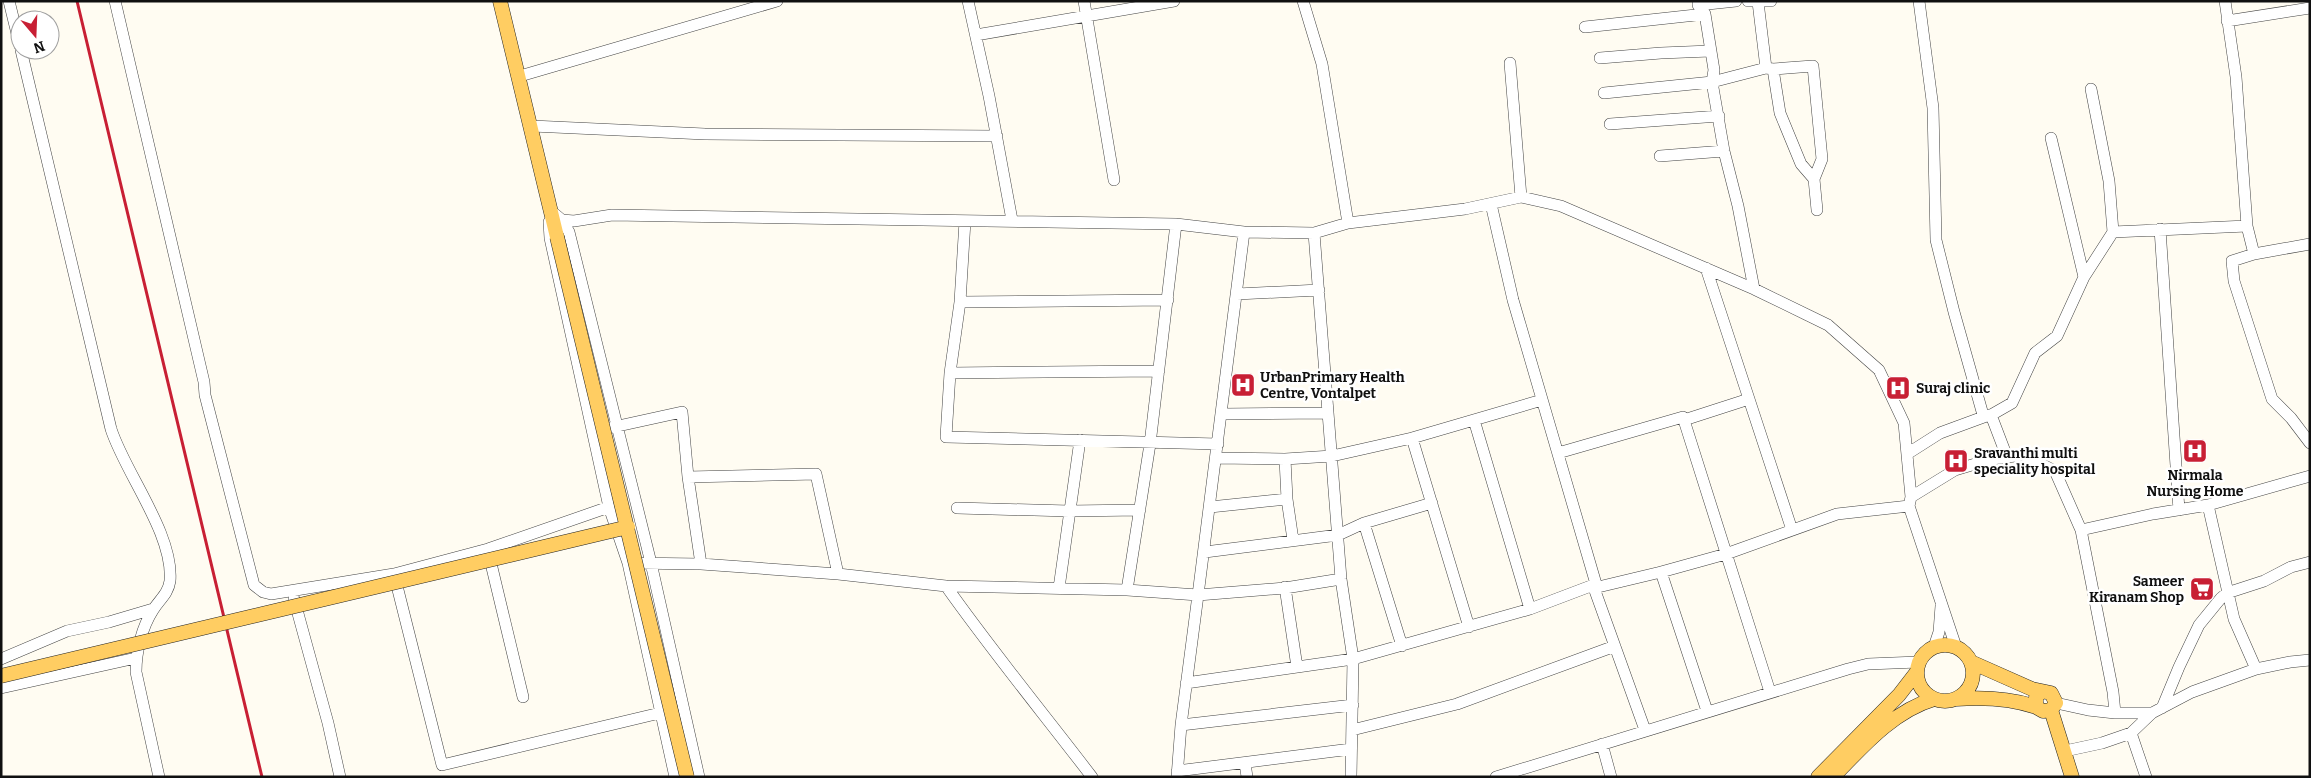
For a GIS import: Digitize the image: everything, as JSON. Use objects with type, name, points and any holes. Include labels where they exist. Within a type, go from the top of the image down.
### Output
[{"type":"main road","points":[[500,1],[520,76],[550,210],[687,777]]},
{"type":"main road","points":[[1,676],[628,527]]},
{"type":"main road","points":[[1818,777],[1899,695],[1925,653],[1934,647],[1945,644],[1956,647],[1965,653],[1971,662],[1973,673],[1971,684],[1965,693],[1956,699]]},
{"type":"main road","points":[[1971,662],[2041,692],[2052,693],[2053,706],[2072,777]]},
{"type":"main road","points":[[1917,667],[1918,684],[1924,693],[1934,699],[1945,701],[1986,697],[2021,702],[2043,711],[2053,706]]},
{"type":"main road","points":[[2036,707],[2036,697],[2041,692]]},
{"type":"main road","points":[[1833,777],[1893,720],[1919,703],[1934,699]]},
{"type":"street","points":[[115,1],[204,382],[205,395],[254,585],[263,592],[270,594],[394,574],[488,550],[610,507]]},
{"type":"street","points":[[520,76],[777,1]]},
{"type":"street","points":[[968,1],[997,136],[1012,220]]},
{"type":"street","points":[[1084,1],[1114,180]]},
{"type":"street","points":[[976,35],[1174,1]]},
{"type":"street","points":[[1303,1],[1322,64],[1348,224]]},
{"type":"street","points":[[1585,27],[1736,1]]},
{"type":"street","points":[[1771,1],[1753,2],[1780,113],[1801,164],[1814,179]]},
{"type":"street","points":[[1919,1],[1933,108],[1936,240],[1954,312],[1987,415],[2007,457]]},
{"type":"street","points":[[2225,1],[2236,77],[2247,226],[2254,254]]},
{"type":"street","points":[[1700,7],[1714,70],[1712,82],[1724,152],[1738,206],[1754,289]]},
{"type":"street","points":[[2227,21],[2310,8]]},
{"type":"street","points":[[1600,58],[1710,51]]},
{"type":"street","points":[[23,60],[111,429],[121,457],[149,505],[163,540],[170,579],[165,595],[153,609],[144,628],[136,658],[136,672],[159,777]]},
{"type":"street","points":[[1510,63],[1521,197]]},
{"type":"street","points":[[1604,93],[1712,82],[1769,69],[1813,66],[1822,159],[1814,179],[1818,210]]},
{"type":"street","points":[[1907,454],[1940,433],[2012,403],[2035,354],[2058,336],[2084,278],[2113,232],[2109,181],[2091,90]]},
{"type":"street","points":[[1610,124],[1719,116]]},
{"type":"street","points":[[532,126],[706,134],[997,136]]},
{"type":"street","points":[[2051,138],[2084,278]]},
{"type":"street","points":[[1660,156],[1724,152]]},
{"type":"street","points":[[562,220],[574,221],[612,215],[966,221],[1012,220],[1176,224],[1244,232],[1314,233],[1348,224],[1491,204],[1521,197],[1561,206],[1754,289],[1828,325],[1879,370],[1904,423],[1910,502],[1956,647]]},
{"type":"street","points":[[1491,204],[1513,300],[1595,586],[1644,730]]},
{"type":"street","points":[[550,210],[562,220],[569,232],[651,563],[698,777]]},
{"type":"street","points":[[550,210],[548,224],[550,238],[610,507],[628,562],[675,777]]},
{"type":"street","points":[[966,221],[960,302],[950,373],[946,437],[1080,440],[1150,444],[1218,444]]},
{"type":"street","points":[[1127,590],[1150,444],[1176,224]]},
{"type":"street","points":[[2113,232],[2247,226]]},
{"type":"street","points":[[2160,230],[2179,510]]},
{"type":"street","points":[[1244,232],[1205,552],[1186,683],[1177,774],[1351,749]]},
{"type":"street","points":[[1314,233],[1340,579],[1353,659],[1351,777]]},
{"type":"street","points":[[2310,244],[2254,254],[2232,262],[2234,281],[2272,399],[2291,418],[2310,443]]},
{"type":"street","points":[[1706,268],[1792,530]]},
{"type":"street","points":[[1237,294],[1319,290]]},
{"type":"street","points":[[960,302],[1168,300]]},
{"type":"street","points":[[950,373],[1159,371]]},
{"type":"street","points":[[1684,420],[1749,399]]},
{"type":"street","points":[[1216,458],[1285,459],[1332,456],[1412,438],[1542,400]]},
{"type":"street","points":[[593,432],[682,412],[688,477],[701,564]]},
{"type":"street","points":[[1222,414],[1327,413]]},
{"type":"street","points":[[1558,453],[1683,417],[1770,692]]},
{"type":"street","points":[[1474,420],[1530,608]]},
{"type":"street","points":[[1412,438],[1469,627]]},
{"type":"street","points":[[1059,588],[1080,440]]},
{"type":"street","points":[[1186,683],[1353,659],[1402,646],[1469,627],[1595,586],[1661,572],[1726,554],[1838,514],[1910,502],[1955,470],[1992,459],[2023,455],[2055,471],[2081,530],[2113,692],[2115,713]]},
{"type":"street","points":[[1285,459],[1287,499],[1293,540]]},
{"type":"street","points":[[688,477],[816,474],[838,574]]},
{"type":"street","points":[[2081,530],[2208,505],[2310,476]]},
{"type":"street","points":[[1210,507],[1287,499]]},
{"type":"street","points":[[1205,552],[1338,534],[1364,523],[1432,503]]},
{"type":"street","points":[[2208,505],[2226,593],[2234,619],[2256,669]]},
{"type":"street","points":[[957,508],[1069,511],[1140,510]]},
{"type":"street","points":[[1364,523],[1402,646]]},
{"type":"street","points":[[488,550],[523,697]]},
{"type":"street","points":[[628,562],[701,564],[838,574],[946,586],[1127,590],[1198,595],[1340,579]]},
{"type":"street","points":[[2157,711],[2200,625],[2226,593],[2264,581],[2291,567],[2310,562]]},
{"type":"street","points":[[1661,572],[1707,711]]},
{"type":"street","points":[[394,574],[444,777]]},
{"type":"street","points":[[946,586],[987,644],[1049,720],[1092,777]]},
{"type":"street","points":[[1285,586],[1297,666]]},
{"type":"street","points":[[292,590],[330,730],[340,777]]},
{"type":"street","points":[[1934,647],[1939,632],[1942,602]]},
{"type":"street","points":[[1,659],[67,630],[109,622],[153,609]]},
{"type":"street","points":[[1352,730],[1457,704],[1615,646]]},
{"type":"street","points":[[1,688],[136,658]]},
{"type":"street","points":[[2065,751],[2102,743],[2131,733],[2157,711],[2192,692],[2256,669],[2310,660]]},
{"type":"street","points":[[1496,777],[1644,730],[1868,664],[1917,667]]},
{"type":"street","points":[[1181,725],[1353,705]]},
{"type":"street","points":[[2053,706],[2115,713],[2157,711]]},
{"type":"street","points":[[442,765],[660,713]]},
{"type":"street","points":[[2131,733],[2146,777]]},
{"type":"street","points":[[1602,744],[1611,777]]},
{"type":"street","points":[[1245,763],[1247,777]]},
{"type":"railway","points":[[77,1],[262,777]]},
{"type":"place","name":"UrbanPrimary Health Centre, Vontalpet","points":[[1243,385]]},
{"type":"place","name":"Suraj clinic","points":[[1898,388]]},
{"type":"place","name":"Nirmala Nursing Home","points":[[2195,451]]},
{"type":"place","name":"Sravanthi multi speciality hospital","points":[[1956,461]]},
{"type":"place","name":"Sameer Kiranam Shop","points":[[2202,589]]}]
